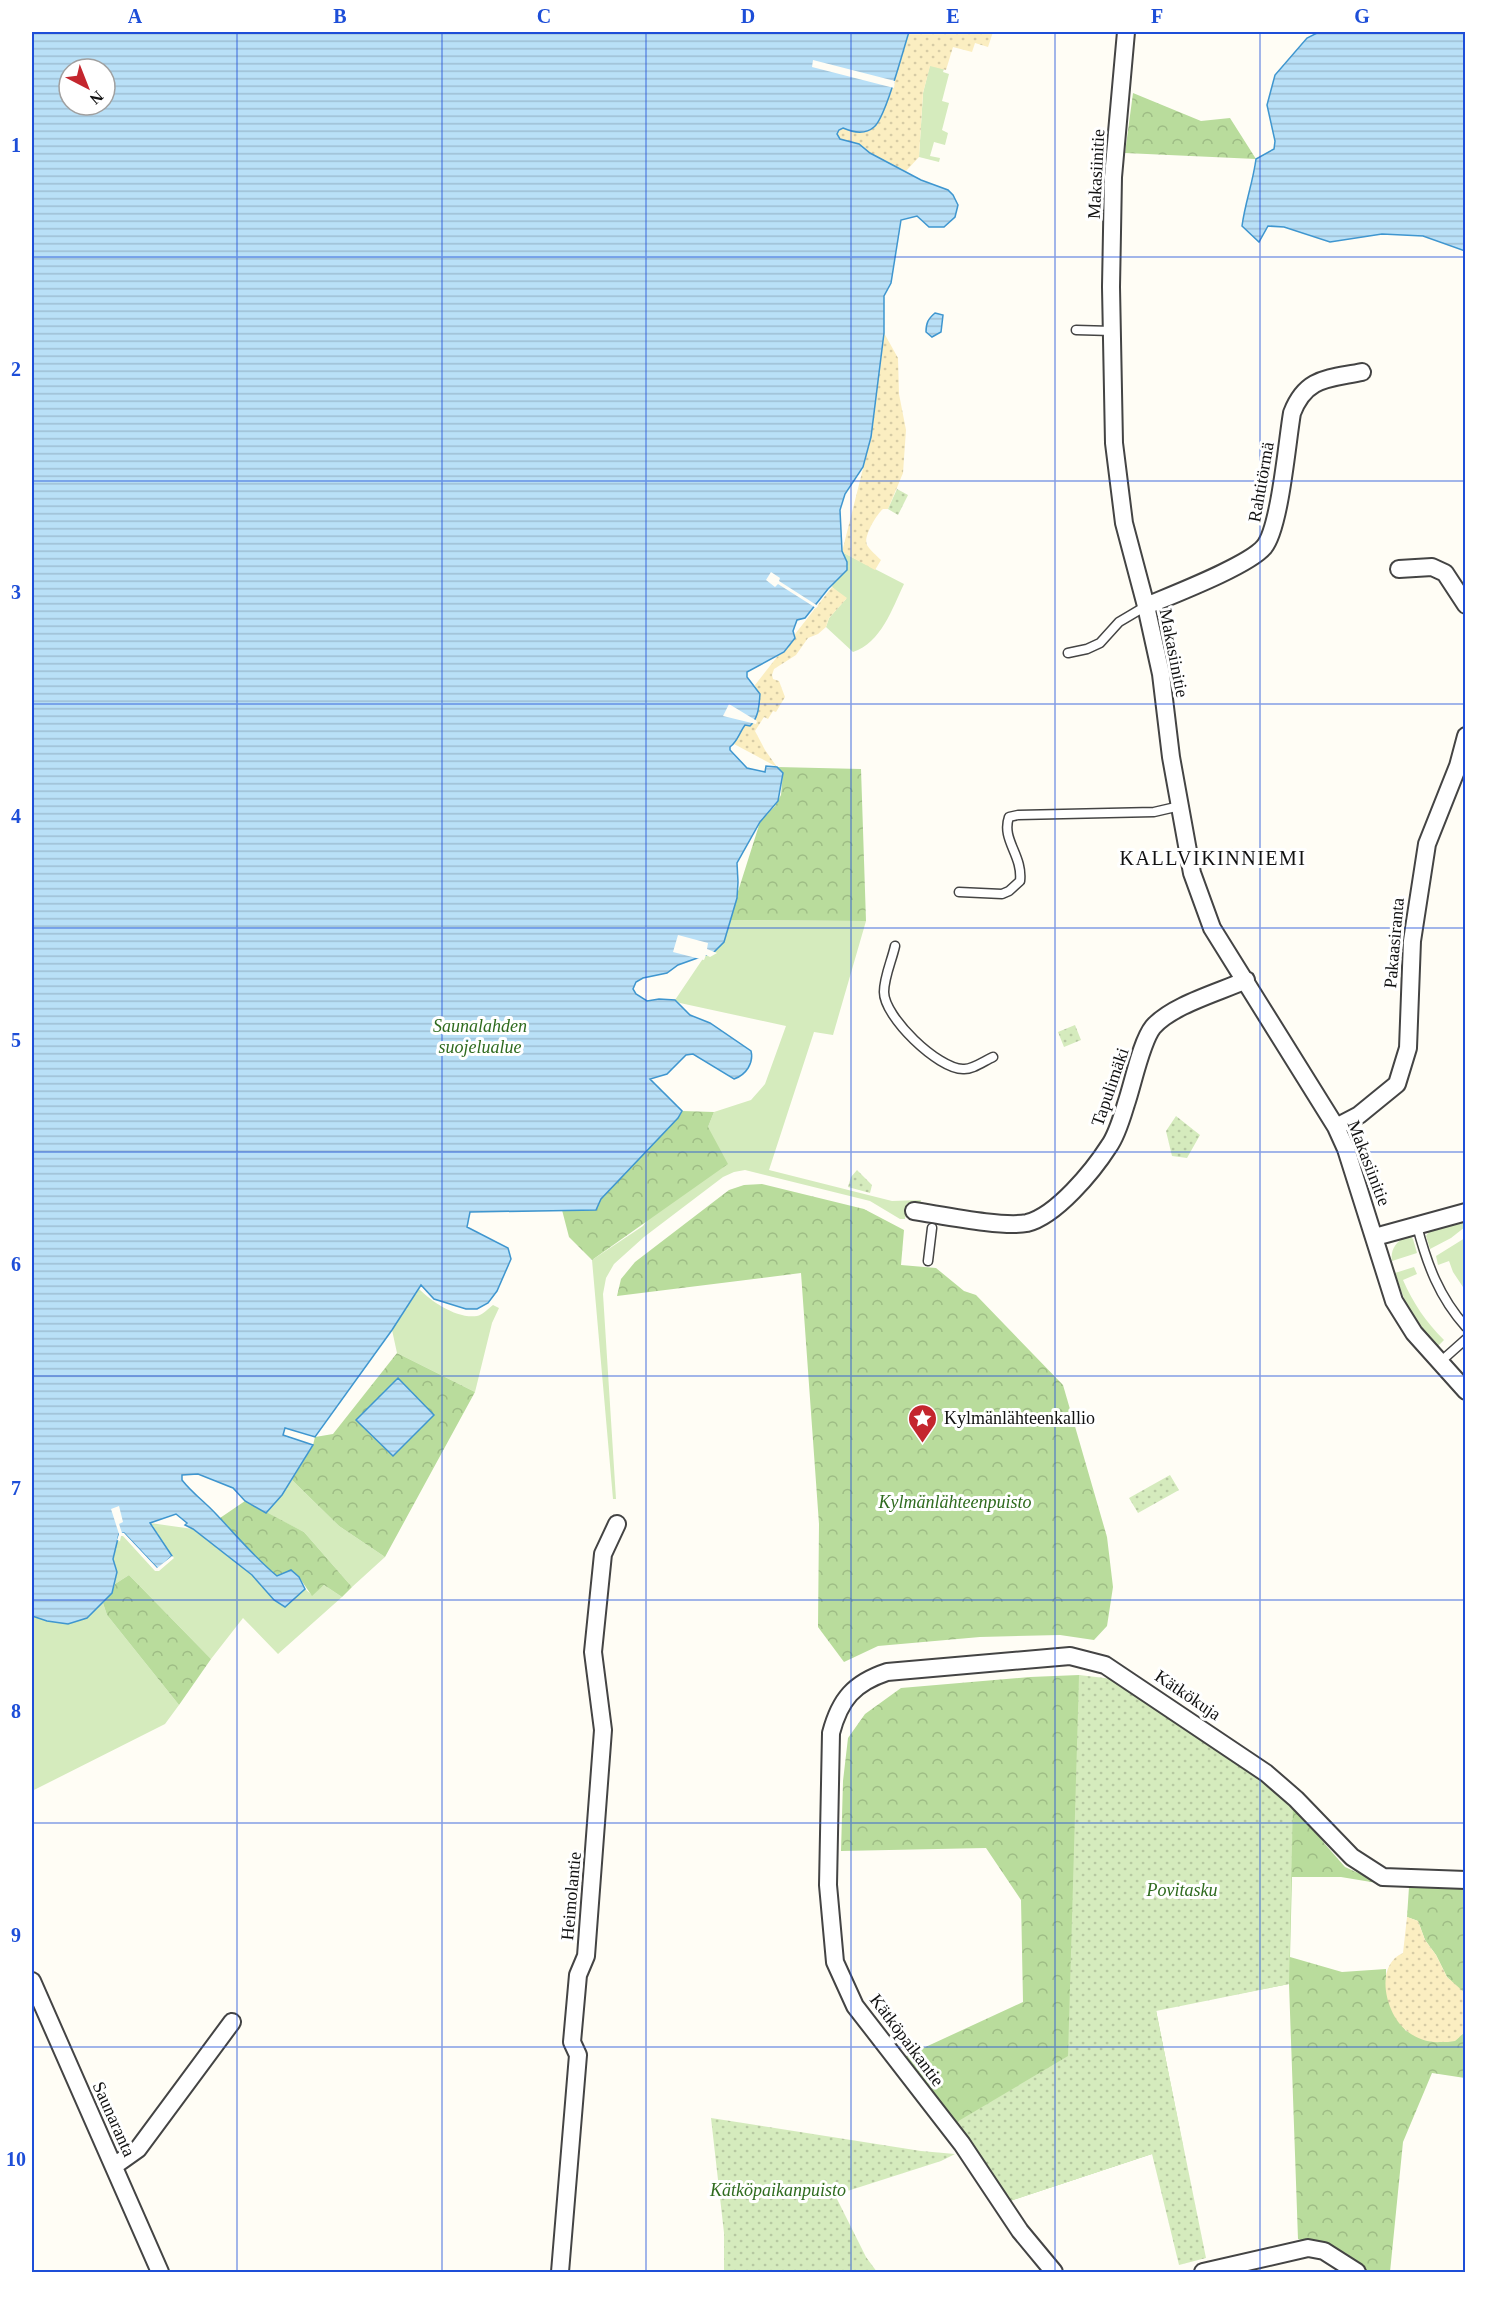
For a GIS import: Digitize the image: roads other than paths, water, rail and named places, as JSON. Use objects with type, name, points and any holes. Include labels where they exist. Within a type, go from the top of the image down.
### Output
[{"type":"street","name":"Makasiinitie","points":[[1126,32],[1113,177],[1114,443],[1124,523],[1161,674],[1192,873],[1212,928],[1336,1127],[1346,1149],[1394,1301],[1414,1333],[1439,1364],[1466,1391]]},
{"type":"street","name":"Rahtitörmä","points":[[1146,606],[1238,564],[1263,548],[1274,529],[1292,413],[1298,397],[1314,383],[1362,372]]},
{"type":"street","points":[[1399,569],[1432,567],[1445,573],[1466,605]]},
{"type":"street","name":"Pakaasiranta","points":[[1336,1127],[1359,1115],[1397,1084],[1408,1048],[1412,941],[1427,844],[1458,766],[1466,736]]},
{"type":"street","name":"Tapulimäki","points":[[914,1211],[997,1222],[1025,1223],[1041,1218],[1059,1204],[1110,1145],[1126,1107],[1142,1052],[1152,1028],[1168,1015],[1246,980]]},
{"type":"street","points":[[1375,1238],[1466,1212]]},
{"type":"street","name":"Heimolantie","points":[[560,2272],[578,2055],[572,2042],[578,1976],[586,1956],[602,1764],[603,1730],[593,1652],[603,1554],[617,1524]]},
{"type":"street","name":"Kätkökuja","points":[[850,1693],[866,1679],[887,1672],[1070,1656],[1105,1665],[1266,1773],[1296,1799],[1352,1857],[1383,1877],[1466,1880]]},
{"type":"street","name":"Kätköpaikantie","points":[[850,1693],[837,1712],[831,1733],[828,1885],[835,1962],[855,2006],[962,2144],[1020,2231],[1054,2272]]},
{"type":"street","name":"Saunaranta","points":[[32,1981],[160,2272]]},
{"type":"street","points":[[114,2166],[138,2149],[232,2022]]},
{"type":"street","points":[[1203,2272],[1308,2248],[1324,2251],[1357,2272]]},
{"type":"lane","points":[[1076,330],[1112,331]]},
{"type":"lane","points":[[1068,653],[1087,649],[1100,643],[1119,622],[1146,606]]},
{"type":"lane","points":[[959,892],[1002,894],[1020,881],[1021,869],[1007,833],[1006,824],[1009,817],[1154,812],[1180,806]]},
{"type":"lane","points":[[895,946],[884,993],[889,1010],[912,1037],[936,1059],[953,1068],[966,1070],[993,1057]]},
{"type":"lane","points":[[1417,1226],[1437,1288],[1466,1327]]},
{"type":"lane","points":[[928,1261],[932,1228]]},
{"type":"lane","points":[[1439,1364],[1466,1339]]},
{"type":"water","points":[[32,32],[909,32],[889,97],[879,121],[867,131],[854,132],[843,128],[837,134],[840,139],[859,144],[870,153],[921,180],[948,190],[958,205],[955,217],[944,227],[929,227],[917,216],[901,220],[891,283],[884,296],[884,333],[871,437],[863,467],[845,494],[840,510],[842,551],[847,562],[847,570],[805,618],[797,620],[793,631],[795,638],[784,652],[747,672],[747,677],[760,694],[758,711],[750,726],[745,725],[730,750],[747,768],[765,772],[766,766],[777,767],[783,773],[778,801],[760,822],[737,863],[737,898],[724,942],[714,952],[678,965],[667,973],[643,978],[636,982],[633,989],[636,994],[647,1001],[675,1000],[690,1015],[710,1023],[751,1051],[748,1068],[734,1079],[693,1054],[686,1055],[667,1074],[650,1079],[682,1111],[601,1199],[596,1210],[470,1212],[467,1227],[508,1248],[511,1259],[497,1291],[488,1303],[477,1309],[466,1309],[434,1299],[421,1285],[392,1330],[315,1437],[285,1428],[283,1435],[313,1445],[282,1495],[266,1513],[245,1501],[233,1488],[198,1474],[182,1475],[182,1480],[186,1485],[277,1576],[291,1570],[299,1577],[305,1589],[285,1607],[274,1600],[252,1575],[185,1525],[187,1523],[176,1514],[150,1523],[172,1556],[158,1569],[124,1533],[119,1534],[113,1559],[117,1572],[112,1593],[87,1618],[68,1624],[32,1616]]},
{"type":"water","points":[[1319,32],[1465,32],[1465,251],[1423,236],[1382,234],[1330,242],[1284,227],[1268,226],[1259,242],[1242,226],[1256,159],[1274,149],[1275,141],[1267,105],[1275,75],[1307,38]]},
{"type":"water","points":[[935,313],[943,315],[941,332],[932,337],[926,332],[926,326]]},
{"type":"water","points":[[398,1378],[434,1415],[393,1456],[356,1420]]},
{"type":"place","name":"Kylmänlähteenkallio","points":[[923,1444]]},
{"type":"district","name":"KALLVIKINNIEMI","points":[[1213,858]]},
{"type":"park label","name":"Saunalahden suojelualue","points":[[480,1036]]},
{"type":"park label","name":"Kylmänlähteenpuisto","points":[[955,1502]]},
{"type":"park label","name":"Povitasku","points":[[1182,1890]]},
{"type":"park label","name":"Kätköpaikanpuisto","points":[[778,2190]]}]
